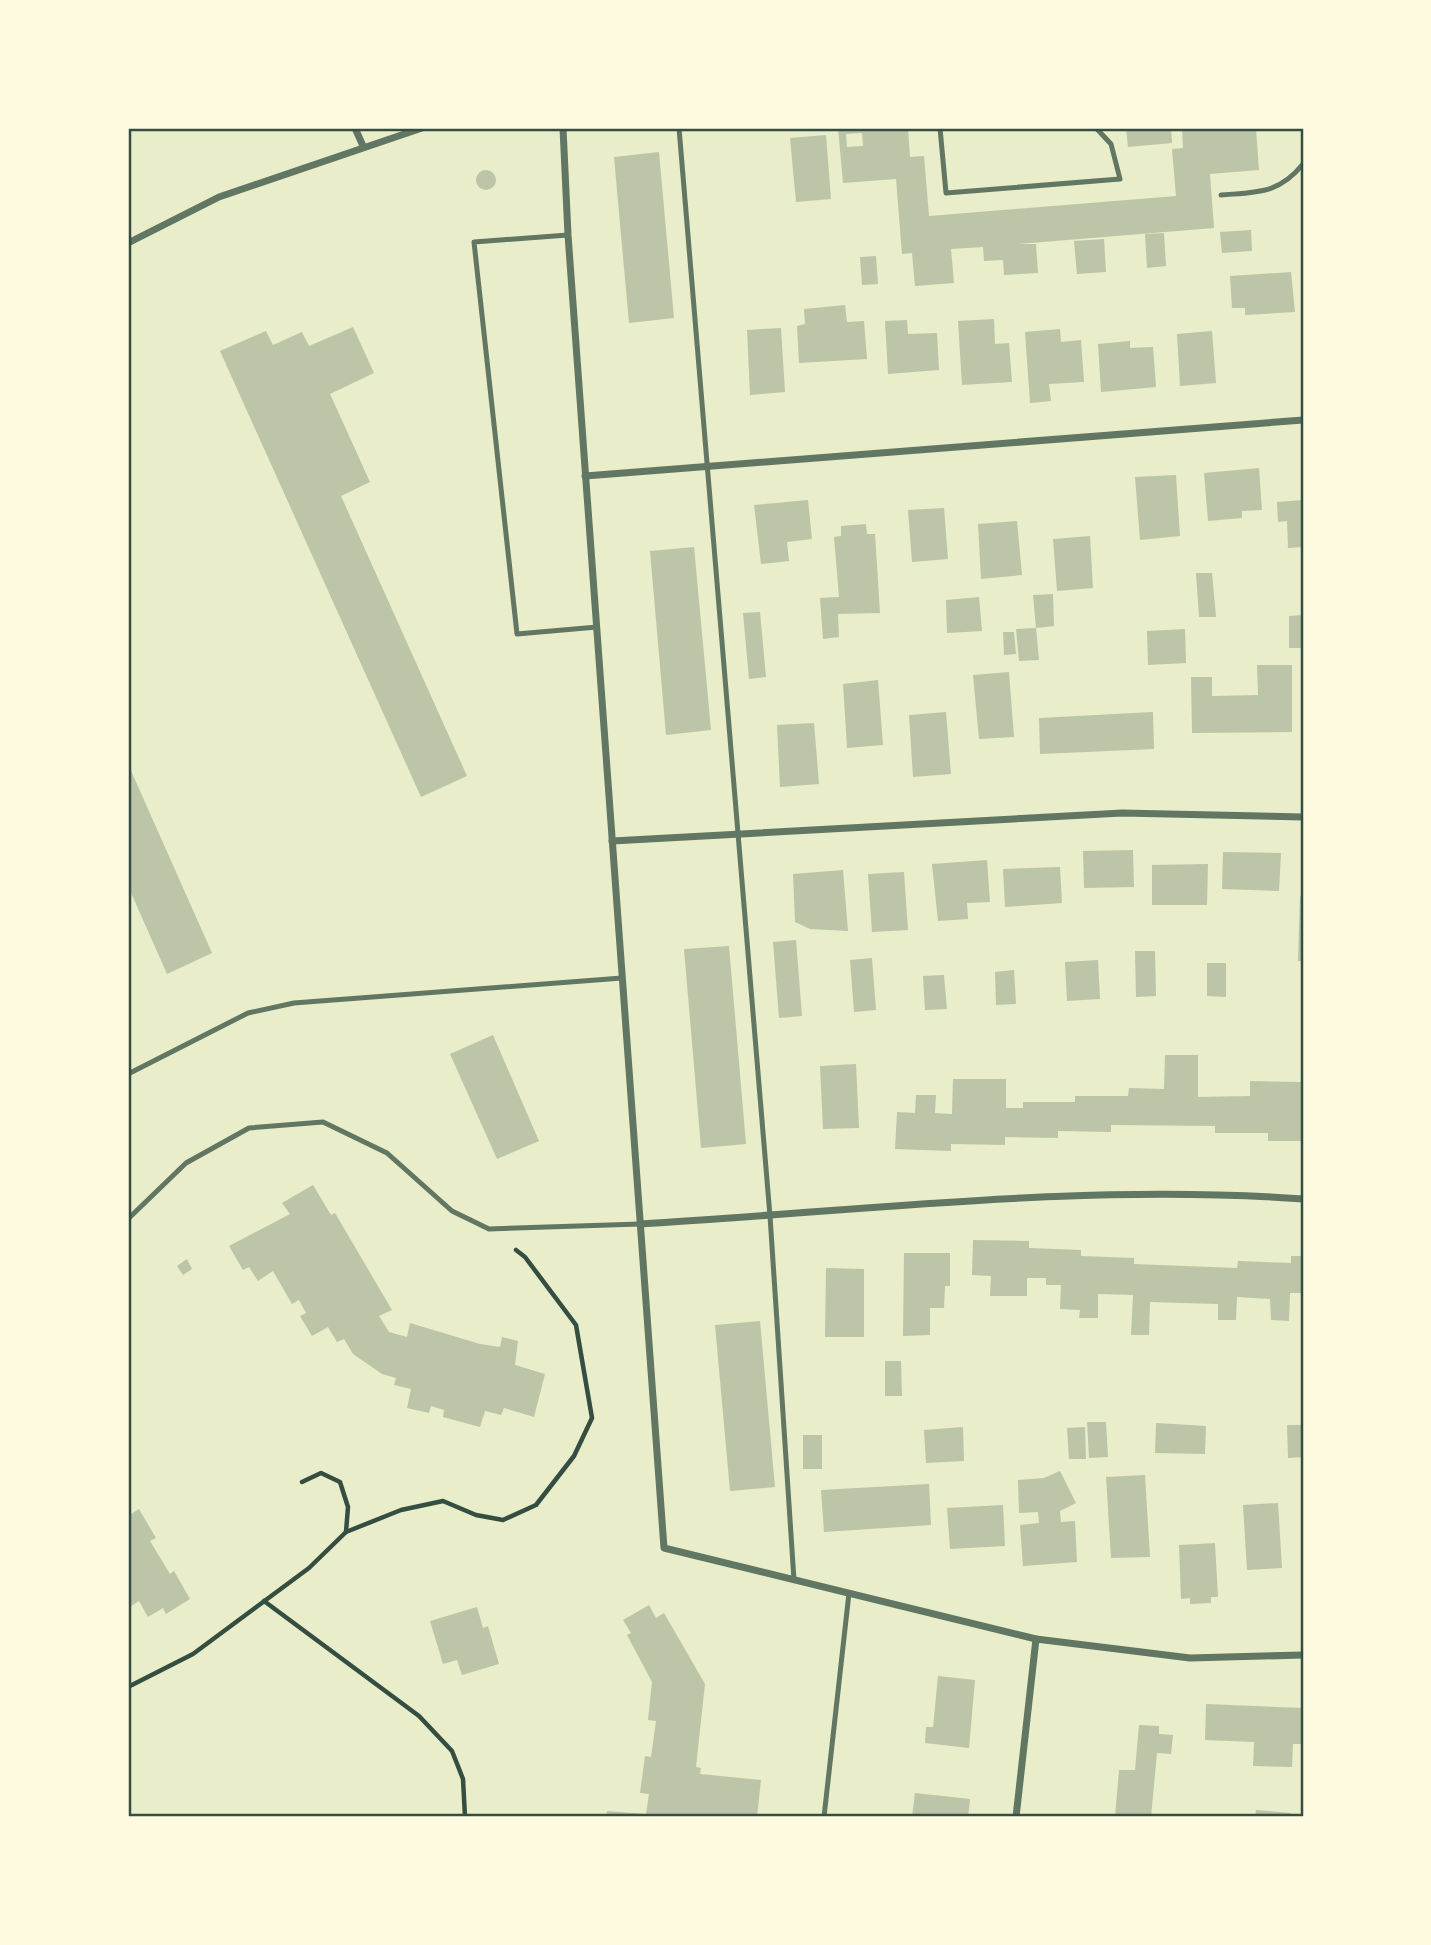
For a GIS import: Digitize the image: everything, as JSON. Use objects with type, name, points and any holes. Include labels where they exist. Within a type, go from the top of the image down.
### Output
[{"type":"street","points":[[355,128],[363,146]]},
{"type":"street","points":[[128,243],[219,197],[422,128]]},
{"type":"street","points":[[563,128],[585,476],[664,1548],[1036,1639],[1190,1658],[1303,1656]]},
{"type":"street","points":[[585,476],[1303,420]]},
{"type":"street","points":[[612,841],[1122,813],[1303,817]]},
{"type":"street","points":[[640,1224],[1074,1197],[1241,1194],[1303,1199]]},
{"type":"street","points":[[1016,1817],[1036,1639]]},
{"type":"lane","points":[[679,128],[770,1216],[794,1580]]},
{"type":"lane","points":[[940,128],[946,193],[1120,179],[1111,144],[1096,128]]},
{"type":"lane","points":[[1221,195],[1262,192],[1289,181],[1303,164]]},
{"type":"lane","points":[[568,235],[474,242],[517,634],[597,627]]},
{"type":"lane","points":[[128,1074],[248,1013],[294,1003],[622,978]]},
{"type":"lane","points":[[128,1219],[186,1164],[249,1128],[323,1122],[387,1153],[452,1211],[489,1229],[640,1224]]},
{"type":"lane","points":[[824,1817],[849,1593]]},
{"type":"path","points":[[128,1687],[192,1654],[309,1568],[346,1532],[401,1510],[443,1502],[476,1515],[503,1520],[536,1505],[574,1457],[592,1418],[576,1325],[525,1257],[489,1229]]},
{"type":"path","points":[[302,1482],[321,1473],[340,1482],[348,1507],[346,1532]]},
{"type":"path","points":[[264,1601],[419,1716],[452,1751],[463,1779],[465,1817]]},
{"type":"building","points":[[838,128],[908,128],[910,157],[924,156],[929,216],[1176,196],[1172,149],[1183,148],[1182,128],[1256,128],[1259,170],[1210,174],[1214,228],[1018,244],[1036,244],[1038,273],[1004,275],[1003,260],[984,261],[983,247],[951,249],[954,283],[915,286],[912,253],[902,254],[896,179],[843,183]],"holes":[[[862,133],[863,146],[847,147],[846,134]]]},
{"type":"building","points":[[1126,128],[1171,128],[1172,143],[1128,147]]},
{"type":"building","points":[[826,135],[831,199],[796,202],[790,138]]},
{"type":"building","points":[[659,152],[674,318],[629,323],[614,157]]},
{"type":"building","points":[[482,170],[490,170],[496,180],[490,190],[482,190],[476,184],[476,176]]},
{"type":"building","points":[[1251,230],[1252,251],[1222,253],[1220,232]]},
{"type":"building","points":[[1164,233],[1166,266],[1147,268],[1145,234]]},
{"type":"building","points":[[1104,239],[1106,272],[1077,274],[1074,241]]},
{"type":"building","points":[[876,256],[878,284],[862,285],[860,257]]},
{"type":"building","points":[[1291,272],[1295,312],[1245,315],[1245,308],[1232,308],[1230,276]]},
{"type":"building","points":[[845,305],[847,322],[864,321],[867,359],[799,363],[797,326],[805,324],[804,309]]},
{"type":"building","points":[[994,319],[995,344],[1009,343],[1012,382],[962,385],[958,321]]},
{"type":"building","points":[[907,320],[908,334],[937,333],[939,370],[888,374],[885,321]]},
{"type":"building","points":[[353,327],[374,373],[330,394],[370,482],[341,496],[467,776],[421,797],[220,351],[266,331],[273,345],[302,332],[309,346]]},
{"type":"building","points":[[781,328],[785,392],[750,395],[747,330]]},
{"type":"building","points":[[1060,329],[1061,342],[1081,340],[1084,382],[1049,384],[1051,401],[1030,403],[1025,332]]},
{"type":"building","points":[[1212,331],[1216,383],[1180,386],[1177,334]]},
{"type":"building","points":[[1130,341],[1130,348],[1153,347],[1156,387],[1101,392],[1098,344]]},
{"type":"building","points":[[1259,468],[1262,510],[1242,511],[1242,518],[1208,521],[1204,473]]},
{"type":"building","points":[[1176,475],[1180,536],[1140,540],[1135,477]]},
{"type":"building","points":[[808,500],[812,539],[787,542],[789,561],[761,564],[754,505]]},
{"type":"building","points":[[1303,500],[1303,547],[1288,548],[1287,521],[1278,522],[1277,502]]},
{"type":"building","points":[[944,508],[948,559],[912,562],[908,510]]},
{"type":"building","points":[[1017,521],[1022,575],[981,579],[978,524]]},
{"type":"building","points":[[866,524],[867,534],[875,534],[880,613],[838,614],[839,637],[823,639],[820,598],[839,597],[834,537],[841,536],[841,526]]},
{"type":"building","points":[[1090,536],[1093,588],[1057,591],[1053,539]]},
{"type":"building","points":[[694,547],[711,730],[666,735],[650,551]]},
{"type":"building","points":[[1196,573],[1212,573],[1216,617],[1199,617]]},
{"type":"building","points":[[1053,594],[1054,626],[1036,628],[1033,595]]},
{"type":"building","points":[[979,597],[982,631],[947,633],[946,600]]},
{"type":"building","points":[[760,612],[766,677],[749,679],[743,613]]},
{"type":"building","points":[[1303,615],[1303,648],[1289,648],[1289,616]]},
{"type":"building","points":[[1036,628],[1039,660],[1019,661],[1016,629]]},
{"type":"building","points":[[1185,629],[1186,663],[1148,665],[1147,631]]},
{"type":"building","points":[[1003,632],[1014,632],[1016,654],[1004,655]]},
{"type":"building","points":[[1257,665],[1292,665],[1292,732],[1192,733],[1191,677],[1212,677],[1212,696],[1258,695]]},
{"type":"building","points":[[1009,672],[1014,737],[979,739],[973,675]]},
{"type":"building","points":[[878,680],[883,745],[847,748],[843,684]]},
{"type":"building","points":[[946,712],[951,774],[913,777],[909,715]]},
{"type":"building","points":[[1153,712],[1154,749],[1040,754],[1039,718]]},
{"type":"building","points":[[814,723],[819,784],[780,787],[777,725]]},
{"type":"building","points":[[128,764],[212,953],[167,974],[128,886]]},
{"type":"building","points":[[1133,850],[1134,887],[1084,888],[1083,851]]},
{"type":"building","points":[[1223,852],[1281,853],[1279,891],[1222,889]]},
{"type":"building","points":[[987,860],[990,902],[967,903],[968,919],[938,921],[932,864]]},
{"type":"building","points":[[1208,864],[1207,905],[1152,905],[1152,865]]},
{"type":"building","points":[[1060,867],[1062,903],[1005,907],[1003,869]]},
{"type":"building","points":[[843,870],[848,931],[810,929],[795,922],[793,874]]},
{"type":"building","points":[[904,872],[908,930],[872,932],[868,874]]},
{"type":"building","points":[[1300,896],[1303,896],[1303,961],[1298,961]]},
{"type":"building","points":[[796,940],[802,1016],[779,1018],[773,942]]},
{"type":"building","points":[[729,946],[746,1144],[701,1148],[684,949]]},
{"type":"building","points":[[1135,951],[1155,951],[1156,996],[1136,997]]},
{"type":"building","points":[[872,958],[876,1010],[854,1012],[850,960]]},
{"type":"building","points":[[1098,960],[1100,999],[1067,1001],[1065,962]]},
{"type":"building","points":[[1207,963],[1226,963],[1226,997],[1207,996]]},
{"type":"building","points":[[1014,970],[1016,1004],[996,1005],[995,972]]},
{"type":"building","points":[[944,975],[947,1009],[925,1010],[923,976]]},
{"type":"building","points":[[493,1035],[539,1141],[497,1159],[450,1054]]},
{"type":"building","points":[[1165,1055],[1198,1055],[1198,1097],[1250,1096],[1250,1081],[1303,1082],[1303,1141],[1268,1141],[1268,1133],[1215,1133],[1215,1126],[1111,1125],[1111,1132],[1058,1131],[1058,1138],[1005,1137],[1005,1145],[951,1144],[951,1151],[895,1149],[897,1112],[915,1113],[916,1095],[936,1095],[935,1113],[952,1114],[953,1079],[1006,1079],[1006,1108],[1023,1108],[1023,1102],[1075,1102],[1075,1096],[1128,1096],[1129,1088],[1164,1089]]},
{"type":"building","points":[[856,1064],[859,1128],[823,1129],[820,1066]]},
{"type":"building","points":[[313,1185],[331,1215],[335,1213],[392,1310],[379,1316],[389,1332],[407,1337],[410,1323],[480,1344],[500,1347],[502,1337],[518,1341],[515,1365],[545,1374],[534,1417],[504,1408],[501,1415],[485,1411],[480,1427],[443,1417],[444,1410],[431,1406],[429,1413],[407,1408],[411,1389],[394,1385],[396,1378],[382,1374],[353,1354],[344,1339],[337,1342],[328,1327],[312,1336],[300,1316],[306,1313],[299,1300],[292,1304],[273,1271],[258,1281],[249,1267],[243,1270],[229,1246],[290,1214],[282,1203]]},
{"type":"building","points":[[973,1240],[1029,1241],[1029,1248],[1081,1250],[1081,1256],[1134,1258],[1134,1264],[1237,1268],[1238,1261],[1291,1263],[1291,1256],[1303,1256],[1303,1293],[1290,1293],[1289,1321],[1271,1320],[1270,1299],[1237,1297],[1236,1320],[1218,1320],[1218,1304],[1150,1302],[1149,1335],[1131,1335],[1133,1295],[1098,1294],[1098,1318],[1079,1318],[1080,1310],[1060,1309],[1061,1285],[1046,1285],[1046,1278],[1027,1278],[1027,1296],[990,1296],[991,1276],[972,1275]]},
{"type":"building","points":[[904,1253],[950,1253],[950,1286],[945,1286],[944,1308],[930,1308],[930,1335],[903,1336]]},
{"type":"building","points":[[187,1259],[192,1269],[183,1275],[177,1266]]},
{"type":"building","points":[[826,1268],[864,1269],[864,1337],[825,1337]]},
{"type":"building","points":[[760,1321],[775,1487],[730,1491],[715,1325]]},
{"type":"building","points":[[885,1361],[901,1361],[902,1396],[885,1396]]},
{"type":"building","points":[[1087,1422],[1106,1422],[1108,1457],[1089,1458]]},
{"type":"building","points":[[1156,1423],[1206,1426],[1205,1454],[1155,1453]]},
{"type":"building","points":[[1287,1425],[1303,1425],[1303,1457],[1288,1458]]},
{"type":"building","points":[[963,1427],[964,1461],[926,1463],[924,1430]]},
{"type":"building","points":[[1085,1427],[1086,1459],[1069,1459],[1067,1428]]},
{"type":"building","points":[[803,1435],[822,1435],[822,1469],[803,1469]]},
{"type":"building","points":[[1060,1471],[1076,1503],[1060,1511],[1061,1522],[1075,1521],[1077,1562],[1023,1566],[1020,1525],[1039,1523],[1038,1512],[1019,1513],[1018,1480],[1044,1478]]},
{"type":"building","points":[[1145,1475],[1150,1557],[1111,1558],[1106,1477]]},
{"type":"building","points":[[929,1484],[931,1525],[824,1532],[821,1490]]},
{"type":"building","points":[[1278,1503],[1282,1568],[1247,1570],[1243,1505]]},
{"type":"building","points":[[1003,1505],[1005,1546],[950,1549],[947,1508]]},
{"type":"building","points":[[139,1509],[156,1538],[150,1541],[170,1574],[174,1571],[190,1599],[166,1614],[163,1608],[148,1617],[139,1601],[128,1608],[128,1516]]},
{"type":"building","points":[[1215,1543],[1218,1597],[1211,1597],[1211,1603],[1190,1604],[1190,1598],[1181,1599],[1179,1545]]},
{"type":"building","points":[[649,1605],[656,1618],[664,1613],[705,1684],[696,1767],[701,1768],[700,1774],[761,1780],[757,1817],[606,1817],[607,1811],[646,1814],[649,1794],[640,1793],[645,1756],[651,1757],[656,1721],[648,1720],[652,1682],[627,1635],[631,1633],[623,1620]]},
{"type":"building","points":[[477,1607],[483,1628],[488,1626],[499,1664],[462,1675],[457,1660],[443,1664],[430,1621]]},
{"type":"building","points":[[938,1676],[975,1680],[969,1748],[925,1743],[926,1727],[933,1727]]},
{"type":"building","points":[[1206,1704],[1303,1708],[1303,1744],[1293,1744],[1292,1767],[1253,1766],[1254,1742],[1205,1740]]},
{"type":"building","points":[[1139,1725],[1159,1726],[1159,1734],[1173,1735],[1171,1754],[1157,1753],[1151,1817],[1115,1817],[1119,1770],[1135,1770]]},
{"type":"building","points":[[915,1793],[970,1799],[968,1817],[912,1817]]},
{"type":"building","points":[[1256,1810],[1291,1813],[1290,1817],[1255,1817]]}]
